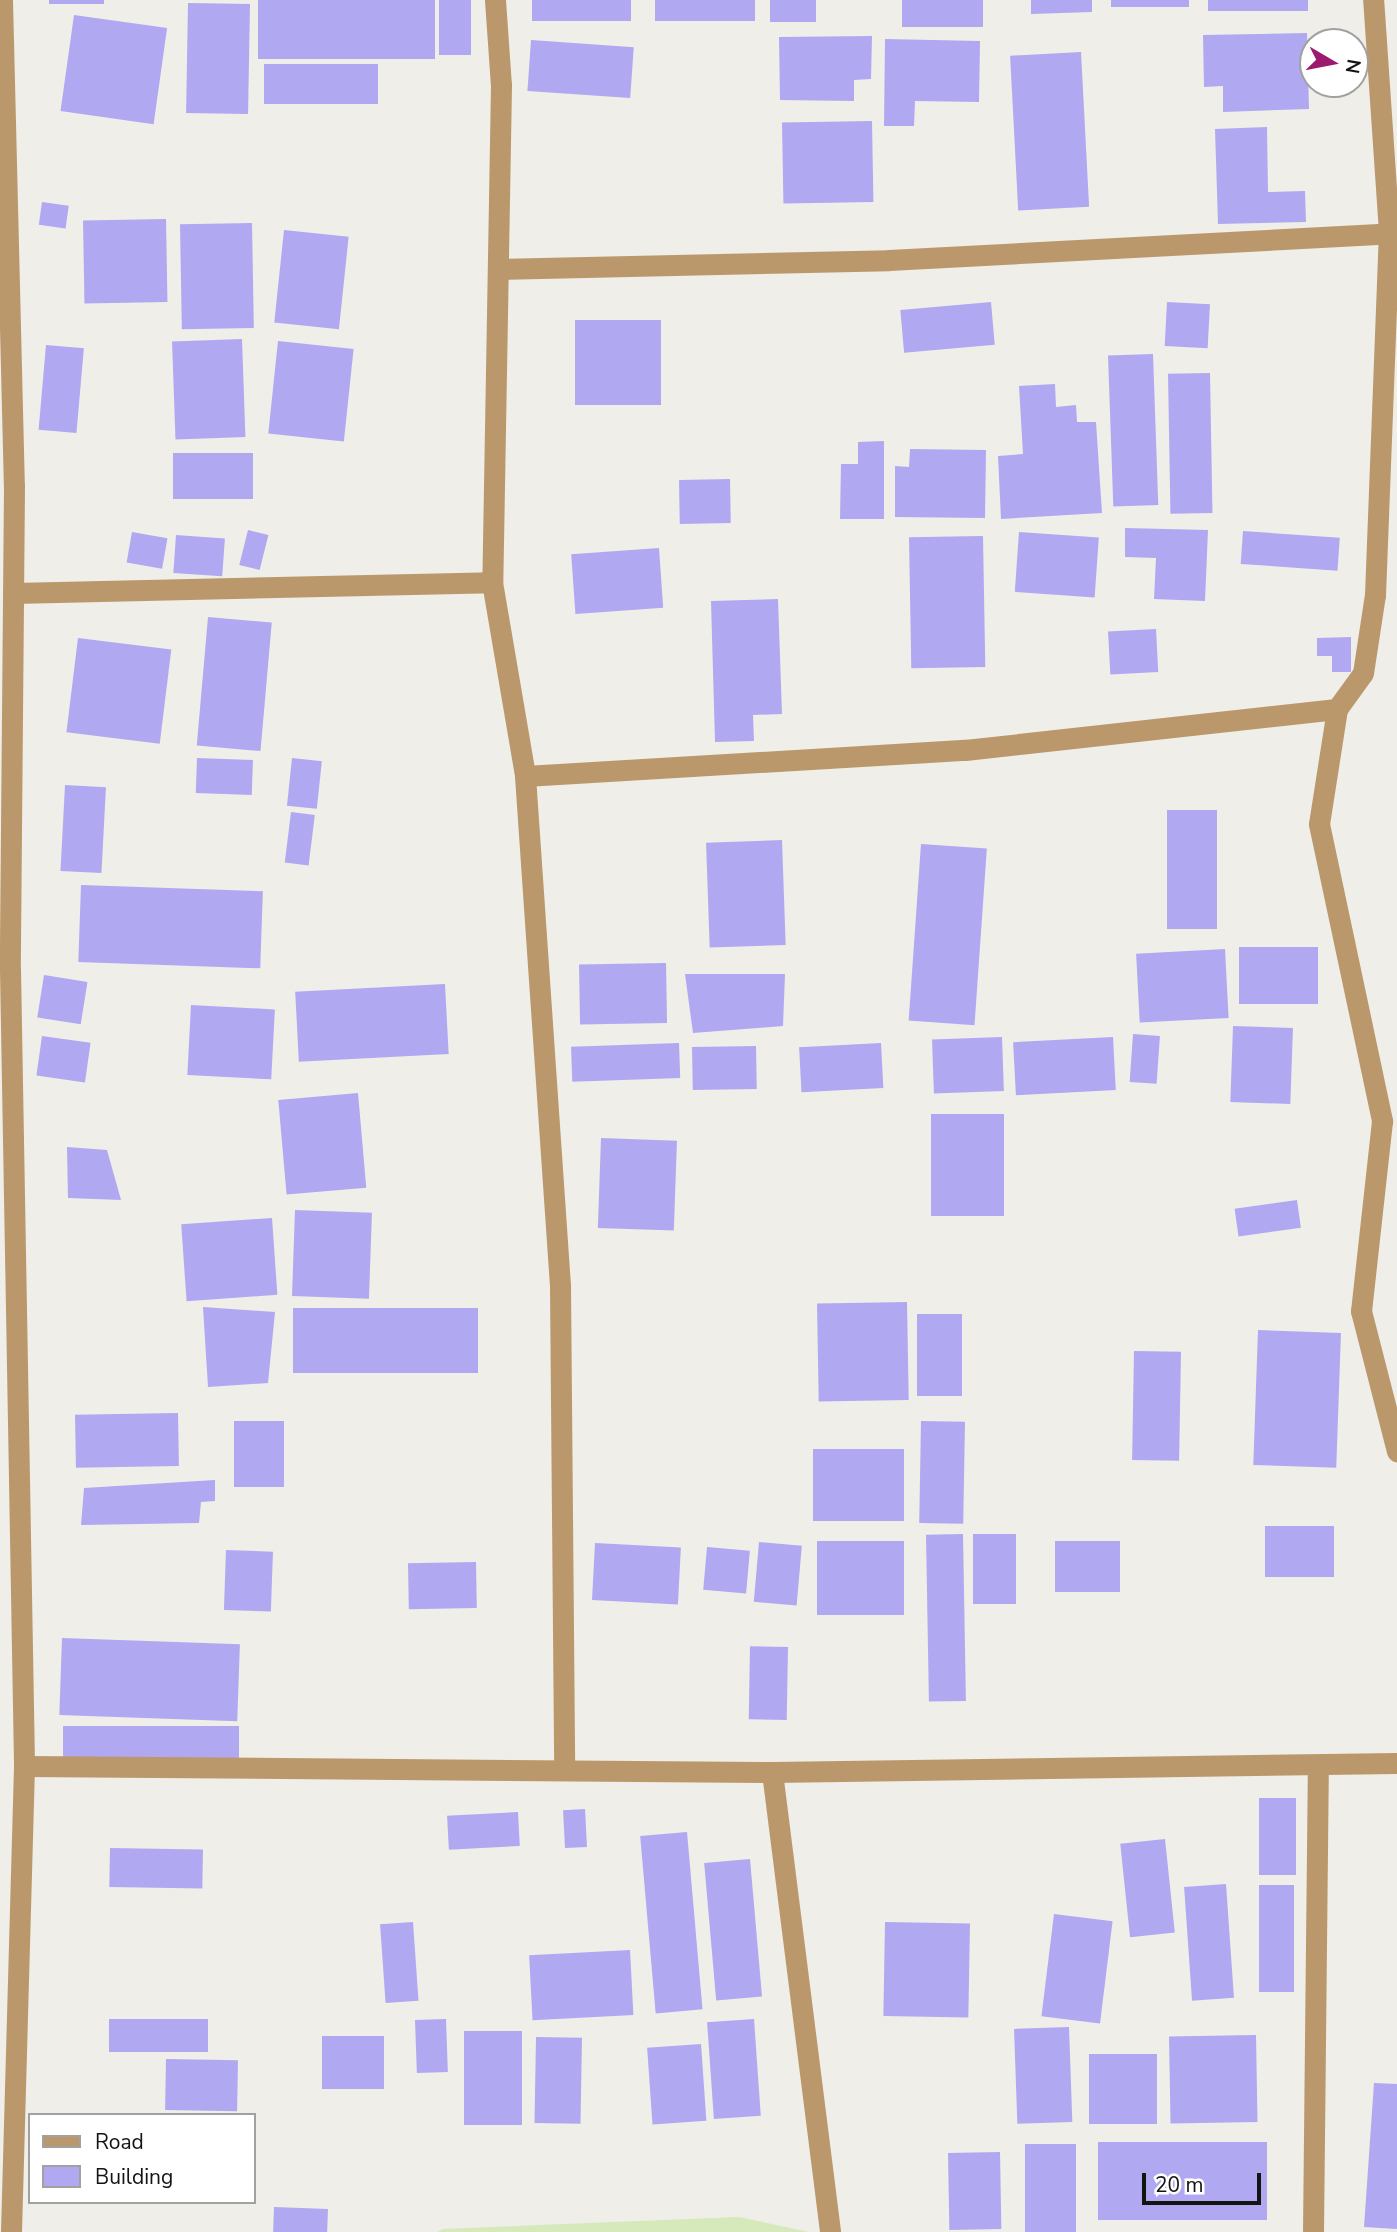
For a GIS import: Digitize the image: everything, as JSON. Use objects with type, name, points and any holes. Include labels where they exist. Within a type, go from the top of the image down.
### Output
[{"type":"street","points":[[2,0],[7,485],[13,593],[5,968],[24,1766],[6,2033],[10,2232]]},
{"type":"street","points":[[495,0],[499,269],[492,582],[525,776],[560,1286],[564,1768]]},
{"type":"street","points":[[1373,0],[1393,233],[1375,595],[1363,673],[1337,709],[1319,824],[1382,1121],[1361,1311],[1397,1451]]},
{"type":"street","points":[[499,269],[889,260],[1393,233]]},
{"type":"street","points":[[13,593],[492,582]]},
{"type":"street","points":[[525,776],[965,750],[1337,709]]},
{"type":"street","points":[[24,1766],[564,1768],[772,1772],[1397,1763]]},
{"type":"street","points":[[1313,2232],[1318,1765]]},
{"type":"street","points":[[772,1772],[830,2232]]},
{"type":"green space","points":[[739,2217],[809,2232],[437,2232],[443,2229]]},
{"type":"building","points":[[49,0],[104,0],[104,4],[49,4]]},
{"type":"building","points":[[258,0],[435,0],[435,59],[258,59]]},
{"type":"building","points":[[439,0],[471,0],[471,55],[439,55]]},
{"type":"building","points":[[532,0],[631,0],[631,21],[532,21]]},
{"type":"building","points":[[655,0],[755,0],[755,21],[655,21]]},
{"type":"building","points":[[770,0],[816,0],[816,22],[770,22]]},
{"type":"building","points":[[902,0],[983,0],[983,27],[902,27]]},
{"type":"building","points":[[1031,0],[1092,0],[1092,12],[1031,14]]},
{"type":"building","points":[[1111,0],[1189,0],[1189,7],[1111,7]]},
{"type":"building","points":[[1208,0],[1308,0],[1308,11],[1208,11]]},
{"type":"building","points":[[188,3],[250,4],[248,114],[186,113]]},
{"type":"building","points":[[74,15],[167,28],[154,124],[61,111]]},
{"type":"building","points":[[1299,33],[1299,98],[1309,98],[1309,109],[1223,112],[1223,86],[1204,87],[1203,35]]},
{"type":"building","points":[[872,36],[871,79],[854,80],[854,101],[780,100],[779,37]]},
{"type":"building","points":[[885,39],[980,41],[979,102],[915,101],[914,126],[884,126]]},
{"type":"building","points":[[531,40],[634,47],[630,98],[527,91]]},
{"type":"building","points":[[1081,52],[1089,207],[1018,211],[1010,56]]},
{"type":"building","points":[[264,64],[378,64],[378,104],[264,104]]},
{"type":"building","points":[[872,121],[873,202],[783,204],[782,123]]},
{"type":"building","points":[[1267,127],[1268,192],[1305,191],[1306,222],[1218,224],[1215,129]]},
{"type":"building","points":[[42,202],[69,206],[66,229],[39,225]]},
{"type":"building","points":[[166,219],[167,302],[84,303],[83,220]]},
{"type":"building","points":[[252,223],[254,328],[182,329],[180,224]]},
{"type":"building","points":[[284,230],[349,237],[339,329],[274,322]]},
{"type":"building","points":[[991,302],[995,345],[904,353],[900,310]]},
{"type":"building","points":[[1167,302],[1210,304],[1208,348],[1165,346]]},
{"type":"building","points":[[575,320],[661,320],[661,405],[575,405]]},
{"type":"building","points":[[242,339],[245,437],[175,439],[172,341]]},
{"type":"building","points":[[278,341],[354,349],[344,441],[268,433]]},
{"type":"building","points":[[46,345],[84,348],[76,433],[39,430]]},
{"type":"building","points":[[1153,354],[1158,505],[1113,506],[1108,356]]},
{"type":"building","points":[[1210,373],[1212,513],[1170,514],[1168,374]]},
{"type":"building","points":[[1055,384],[1056,407],[1076,405],[1077,422],[1096,422],[1102,513],[1001,519],[998,456],[1023,454],[1019,386]]},
{"type":"building","points":[[884,441],[884,519],[840,519],[841,464],[858,464],[858,442]]},
{"type":"building","points":[[910,449],[986,450],[985,518],[895,517],[895,466],[909,467]]},
{"type":"building","points":[[173,453],[253,453],[253,499],[173,499]]},
{"type":"building","points":[[730,479],[731,523],[680,524],[679,480]]},
{"type":"building","points":[[1125,528],[1208,530],[1205,601],[1154,599],[1156,558],[1125,557]]},
{"type":"building","points":[[248,530],[268,535],[260,570],[239,565]]},
{"type":"building","points":[[1243,531],[1340,538],[1337,571],[1241,564]]},
{"type":"building","points":[[132,532],[167,538],[162,569],[127,563]]},
{"type":"building","points":[[1019,532],[1099,538],[1095,597],[1015,592]]},
{"type":"building","points":[[176,535],[225,538],[222,576],[173,573]]},
{"type":"building","points":[[983,536],[985,667],[911,668],[909,537]]},
{"type":"building","points":[[659,548],[663,608],[575,614],[571,554]]},
{"type":"building","points":[[778,599],[782,714],[753,715],[754,741],[715,742],[711,601]]},
{"type":"building","points":[[208,617],[272,623],[261,751],[197,746]]},
{"type":"building","points":[[1156,629],[1158,672],[1110,674],[1108,632]]},
{"type":"building","points":[[1351,637],[1351,672],[1332,672],[1332,656],[1317,656],[1317,638]]},
{"type":"building","points":[[78,638],[171,649],[160,744],[66,732]]},
{"type":"building","points":[[197,758],[253,760],[252,795],[196,793]]},
{"type":"building","points":[[292,758],[322,761],[317,809],[287,806]]},
{"type":"building","points":[[65,785],[106,787],[101,873],[60,871]]},
{"type":"building","points":[[1167,810],[1217,810],[1217,929],[1167,929]]},
{"type":"building","points":[[291,812],[315,815],[309,866],[285,863]]},
{"type":"building","points":[[782,840],[786,945],[710,948],[706,843]]},
{"type":"building","points":[[921,844],[987,849],[974,1025],[909,1021]]},
{"type":"building","points":[[81,885],[263,891],[260,968],[78,962]]},
{"type":"building","points":[[1239,947],[1318,947],[1318,1004],[1239,1004]]},
{"type":"building","points":[[1225,949],[1229,1018],[1140,1023],[1136,954]]},
{"type":"building","points":[[666,963],[667,1023],[580,1025],[579,965]]},
{"type":"building","points":[[685,974],[785,974],[783,1026],[693,1033]]},
{"type":"building","points":[[44,975],[87,982],[81,1024],[37,1017]]},
{"type":"building","points":[[445,984],[449,1054],[299,1062],[295,992]]},
{"type":"building","points":[[191,1005],[275,1009],[271,1079],[187,1075]]},
{"type":"building","points":[[1233,1026],[1293,1028],[1290,1104],[1230,1102]]},
{"type":"building","points":[[1133,1034],[1160,1036],[1157,1084],[1130,1082]]},
{"type":"building","points":[[42,1036],[91,1043],[85,1082],[36,1076]]},
{"type":"building","points":[[1002,1037],[1004,1091],[934,1093],[932,1039]]},
{"type":"building","points":[[1113,1037],[1116,1090],[1016,1095],[1013,1042]]},
{"type":"building","points":[[679,1043],[680,1078],[572,1082],[571,1047]]},
{"type":"building","points":[[881,1043],[883,1088],[801,1092],[799,1047]]},
{"type":"building","points":[[756,1046],[757,1089],[693,1090],[692,1047]]},
{"type":"building","points":[[358,1093],[366,1188],[287,1195],[278,1100]]},
{"type":"building","points":[[931,1114],[1004,1114],[1004,1216],[931,1216]]},
{"type":"building","points":[[601,1138],[677,1141],[674,1231],[598,1228]]},
{"type":"building","points":[[67,1147],[107,1150],[121,1200],[68,1198]]},
{"type":"building","points":[[1297,1200],[1301,1228],[1239,1236],[1235,1209]]},
{"type":"building","points":[[295,1210],[372,1213],[369,1299],[292,1296]]},
{"type":"building","points":[[272,1218],[277,1295],[187,1301],[181,1224]]},
{"type":"building","points":[[907,1302],[909,1400],[819,1402],[817,1304]]},
{"type":"building","points":[[203,1307],[275,1312],[268,1383],[208,1387]]},
{"type":"building","points":[[293,1308],[478,1308],[478,1373],[293,1373]]},
{"type":"building","points":[[917,1314],[962,1314],[962,1396],[917,1396]]},
{"type":"building","points":[[1258,1330],[1341,1333],[1336,1468],[1253,1465]]},
{"type":"building","points":[[1134,1351],[1181,1352],[1179,1461],[1132,1460]]},
{"type":"building","points":[[178,1413],[179,1466],[76,1468],[75,1415]]},
{"type":"building","points":[[234,1421],[284,1421],[284,1487],[234,1487]]},
{"type":"building","points":[[921,1421],[965,1422],[963,1524],[919,1523]]},
{"type":"building","points":[[813,1449],[904,1449],[904,1521],[813,1521]]},
{"type":"building","points":[[215,1480],[215,1501],[201,1502],[199,1523],[81,1525],[84,1488]]},
{"type":"building","points":[[1265,1526],[1334,1526],[1334,1577],[1265,1577]]},
{"type":"building","points":[[963,1534],[966,1701],[929,1702],[926,1535]]},
{"type":"building","points":[[973,1534],[1016,1534],[1016,1604],[973,1604]]},
{"type":"building","points":[[817,1541],[904,1541],[904,1615],[817,1615]]},
{"type":"building","points":[[1055,1541],[1120,1541],[1120,1592],[1055,1592]]},
{"type":"building","points":[[759,1542],[802,1546],[797,1606],[754,1602]]},
{"type":"building","points":[[595,1543],[681,1548],[678,1604],[592,1600]]},
{"type":"building","points":[[707,1547],[750,1551],[746,1594],[703,1590]]},
{"type":"building","points":[[226,1550],[273,1552],[271,1612],[224,1610]]},
{"type":"building","points":[[476,1562],[477,1608],[409,1609],[408,1563]]},
{"type":"building","points":[[62,1638],[240,1644],[237,1721],[59,1715]]},
{"type":"building","points":[[750,1646],[788,1647],[787,1720],[749,1719]]},
{"type":"building","points":[[63,1726],[239,1726],[239,1758],[63,1758]]},
{"type":"building","points":[[1259,1798],[1296,1798],[1296,1875],[1259,1875]]},
{"type":"building","points":[[585,1809],[587,1847],[565,1848],[563,1810]]},
{"type":"building","points":[[518,1812],[520,1846],[449,1850],[447,1816]]},
{"type":"building","points":[[687,1832],[703,2009],[656,2013],[640,1836]]},
{"type":"building","points":[[1165,1839],[1175,1932],[1130,1937],[1120,1844]]},
{"type":"building","points":[[110,1848],[203,1850],[202,1889],[109,1887]]},
{"type":"building","points":[[750,1859],[762,1996],[716,2000],[704,1863]]},
{"type":"building","points":[[1226,1884],[1234,1998],[1192,2001],[1184,1887]]},
{"type":"building","points":[[1259,1885],[1294,1885],[1294,1992],[1259,1992]]},
{"type":"building","points":[[1054,1914],[1113,1921],[1100,2023],[1041,2016]]},
{"type":"building","points":[[413,1922],[419,2001],[386,2003],[380,1924]]},
{"type":"building","points":[[885,1922],[970,1923],[968,2017],[883,2016]]},
{"type":"building","points":[[630,1950],[633,2015],[533,2020],[529,1955]]},
{"type":"building","points":[[109,2019],[208,2019],[208,2052],[109,2052]]},
{"type":"building","points":[[446,2019],[448,2072],[417,2073],[415,2020]]},
{"type":"building","points":[[754,2019],[761,2116],[714,2119],[707,2022]]},
{"type":"building","points":[[1069,2027],[1072,2122],[1017,2124],[1014,2029]]},
{"type":"building","points":[[464,2031],[522,2031],[522,2125],[464,2125]]},
{"type":"building","points":[[1256,2035],[1258,2122],[1171,2124],[1169,2037]]},
{"type":"building","points":[[322,2036],[384,2036],[384,2089],[322,2089]]},
{"type":"building","points":[[536,2037],[582,2038],[580,2124],[534,2123]]},
{"type":"building","points":[[701,2044],[706,2121],[653,2125],[647,2048]]},
{"type":"building","points":[[1089,2054],[1157,2054],[1157,2124],[1089,2124]]},
{"type":"building","points":[[166,2059],[238,2060],[237,2111],[165,2110]]},
{"type":"building","points":[[1374,2083],[1397,2084],[1397,2229],[1364,2227]]},
{"type":"building","points":[[1098,2142],[1267,2142],[1267,2220],[1098,2220]]},
{"type":"building","points":[[1025,2144],[1076,2144],[1076,2232],[1025,2232]]},
{"type":"building","points":[[1000,2152],[1001,2229],[949,2230],[948,2153]]},
{"type":"building","points":[[274,2207],[328,2209],[327,2232],[273,2232]]}]
